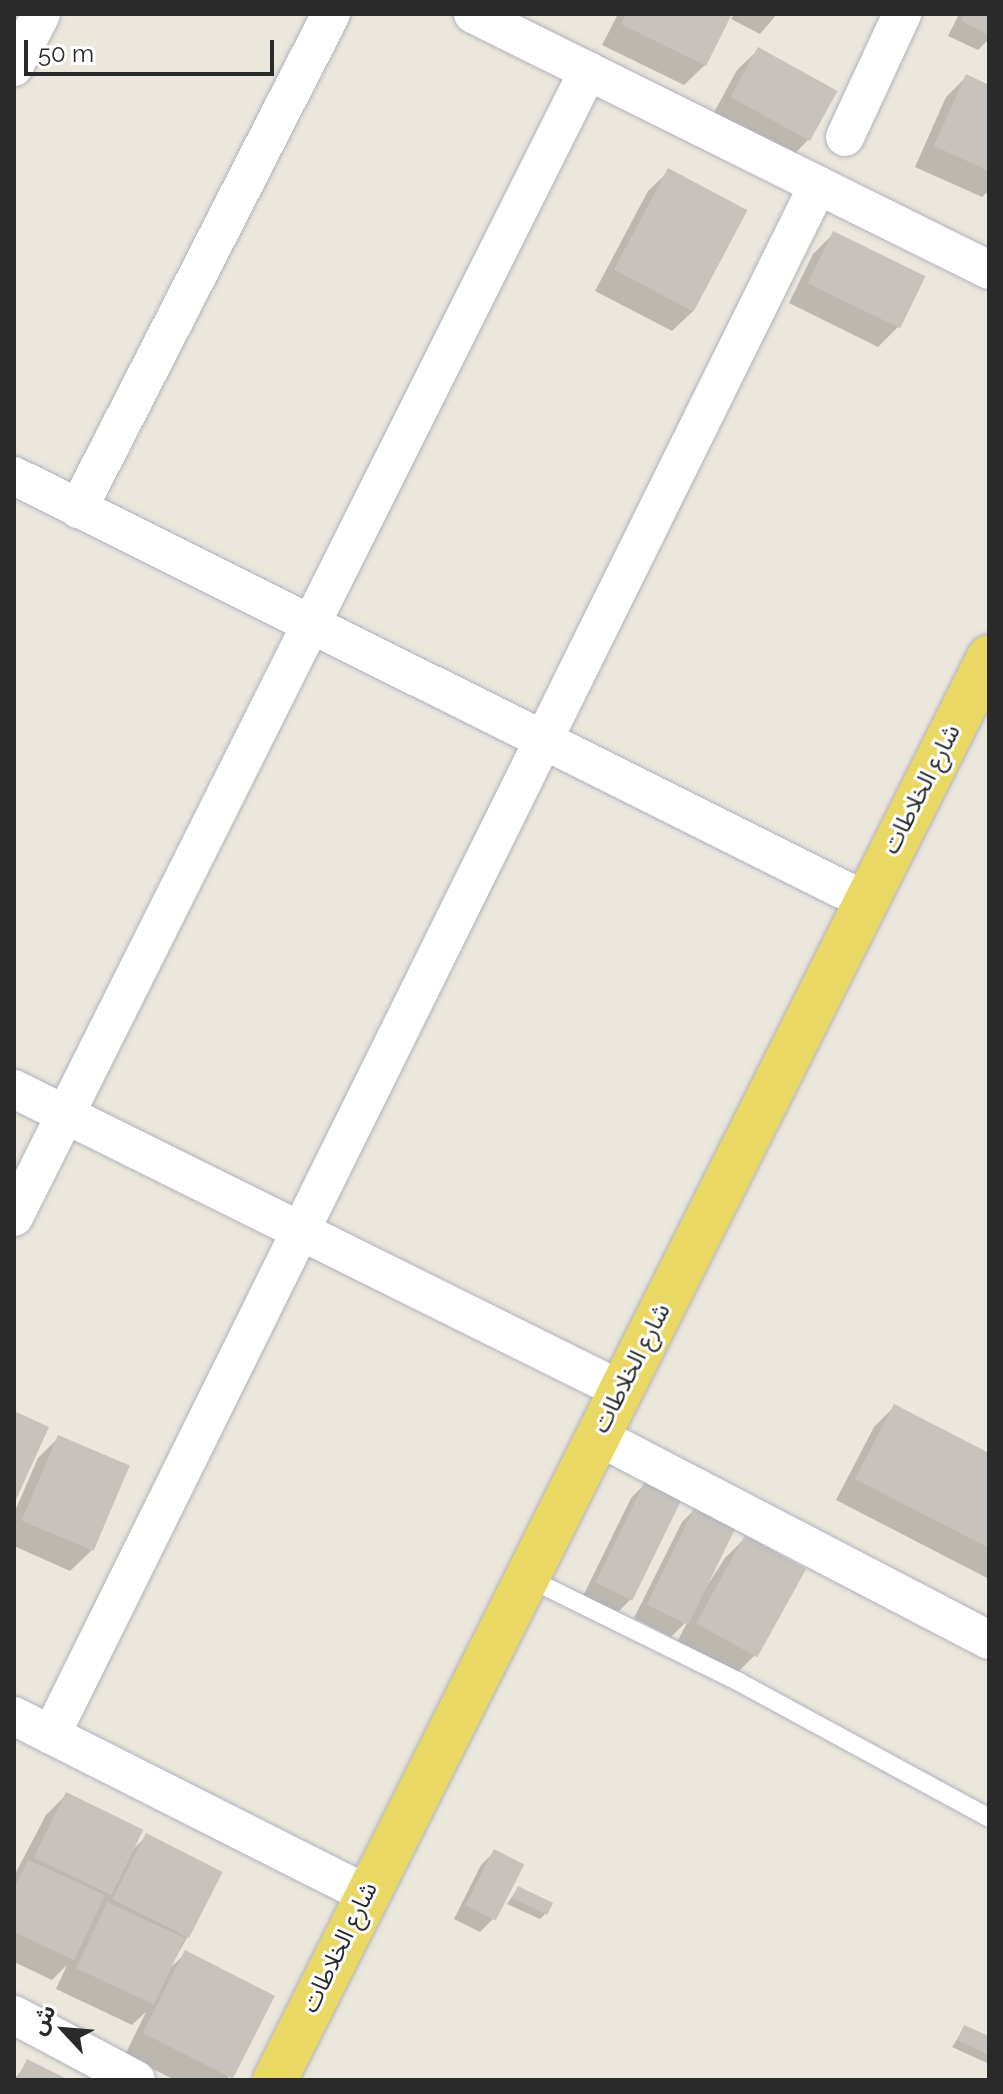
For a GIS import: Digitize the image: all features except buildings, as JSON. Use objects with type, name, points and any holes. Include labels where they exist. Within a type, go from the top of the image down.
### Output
[{"type":"main road","name":"شارع الخلاطات","points":[[275,2080],[365,1893],[989,657]]},
{"type":"street","points":[[14,67],[41,14]]},
{"type":"street","points":[[78,509],[331,14]]},
{"type":"street","points":[[473,14],[989,270]]},
{"type":"street","points":[[845,137],[902,14]]},
{"type":"street","points":[[14,1217],[588,71]]},
{"type":"street","points":[[51,1735],[818,185]]},
{"type":"street","points":[[14,476],[864,900]]},
{"type":"street","points":[[14,1089],[621,1390]]},
{"type":"street","points":[[597,1436],[989,1640]]},
{"type":"street","points":[[14,1716],[365,1893]]},
{"type":"street","points":[[14,2015],[136,2080]]},
{"type":"lane","points":[[526,1577],[739,1682],[989,1818]]}]
